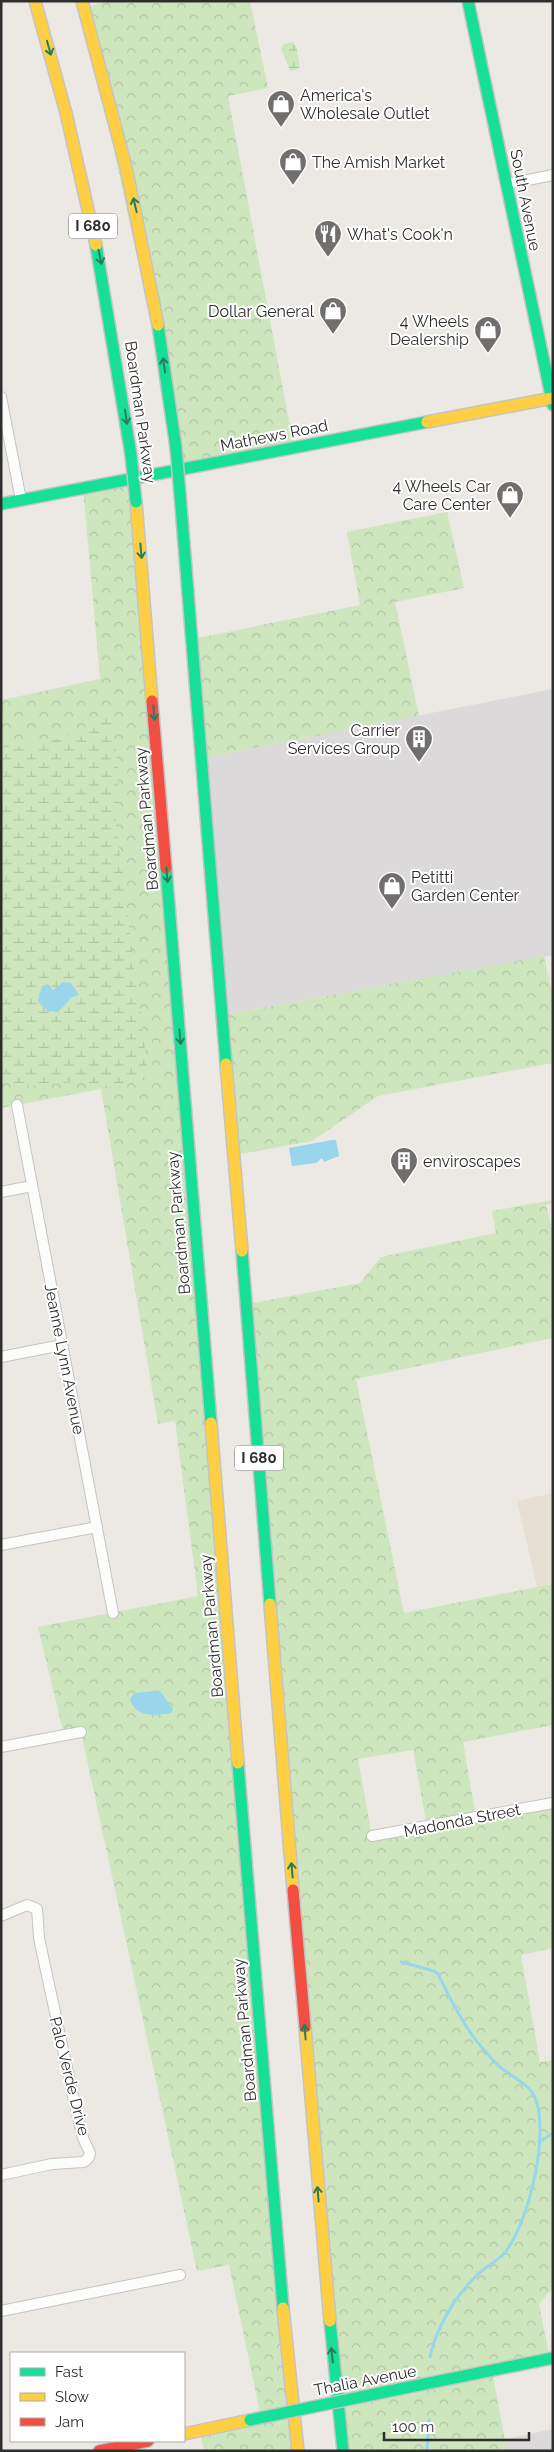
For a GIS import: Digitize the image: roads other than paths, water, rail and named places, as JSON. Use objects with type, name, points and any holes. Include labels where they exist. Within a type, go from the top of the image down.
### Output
[{"type":"main road","name":"Boardman Parkway","points":[[35,1],[60,89],[90,210],[116,350],[131,455],[278,2256],[298,2451]]},
{"type":"main road","name":"Boardman Parkway","points":[[82,1],[108,90],[137,214],[164,359],[176,448],[323,2256],[343,2451]]},
{"type":"main road","name":"South Avenue","points":[[468,1],[507,184],[515,234],[552,401]]},
{"type":"main road","name":"Mathews Road","points":[[1,504],[552,401]]},
{"type":"main road","name":"Thalia Avenue","points":[[185,2434],[553,2358]]},
{"type":"main road","points":[[98,2451],[143,2442]]},
{"type":"street","points":[[507,184],[553,175]]},
{"type":"street","points":[[1,397],[21,500]]},
{"type":"street","name":"Jeanne Lynn Avenue","points":[[17,1105],[113,1613]]},
{"type":"street","points":[[1,1192],[32,1186]]},
{"type":"street","points":[[1,1357],[62,1345]]},
{"type":"street","points":[[1,1545],[97,1527]]},
{"type":"street","points":[[1,1747],[81,1732]]},
{"type":"street","name":"Madonda Street","points":[[372,1836],[553,1803]]},
{"type":"street","name":"Palo Verde Drive","points":[[1,1916],[27,1905],[34,1907],[38,1914],[39,1938],[73,2096],[83,2138],[90,2153],[90,2157],[84,2162],[52,2164],[1,2174]]},
{"type":"street","points":[[1,2311],[180,2275]]},
{"type":"water","points":[[63,982],[71,983],[79,995],[72,997],[58,1012],[47,1011],[38,1001],[42,986],[48,984],[53,990]]},
{"type":"water","points":[[336,1140],[339,1156],[324,1162],[322,1158],[316,1163],[292,1166],[289,1148]]},
{"type":"water","points":[[160,1691],[173,1709],[171,1713],[147,1714],[142,1713],[133,1706],[130,1700],[134,1693]]},
{"type":"waterway","points":[[401,1962],[434,1971],[438,1974],[458,2013],[476,2041],[497,2064],[529,2088],[535,2098],[539,2113],[540,2132],[535,2176],[529,2199],[514,2237],[503,2255],[477,2275],[454,2302],[437,2335],[430,2357]]},
{"type":"waterway","points":[[539,2142],[553,2133]]},
{"type":"waterway","points":[[427,2451],[429,2420]]},
{"type":"place","name":"America's Wholesale Outlet","points":[[281,128]]},
{"type":"place","name":"The Amish Market","points":[[293,186]]},
{"type":"place","name":"What's Cook'n","points":[[328,258]]},
{"type":"place","name":"Dollar General","points":[[333,335]]},
{"type":"place","name":"4 Wheels Dealership","points":[[488,354]]},
{"type":"place","name":"4 Wheels Car Care Center","points":[[510,519]]},
{"type":"place","name":"Carrier Services Group","points":[[419,763]]},
{"type":"place","name":"Petitti Garden Center","points":[[392,910]]},
{"type":"place","name":"enviroscapes","points":[[404,1185]]}]
